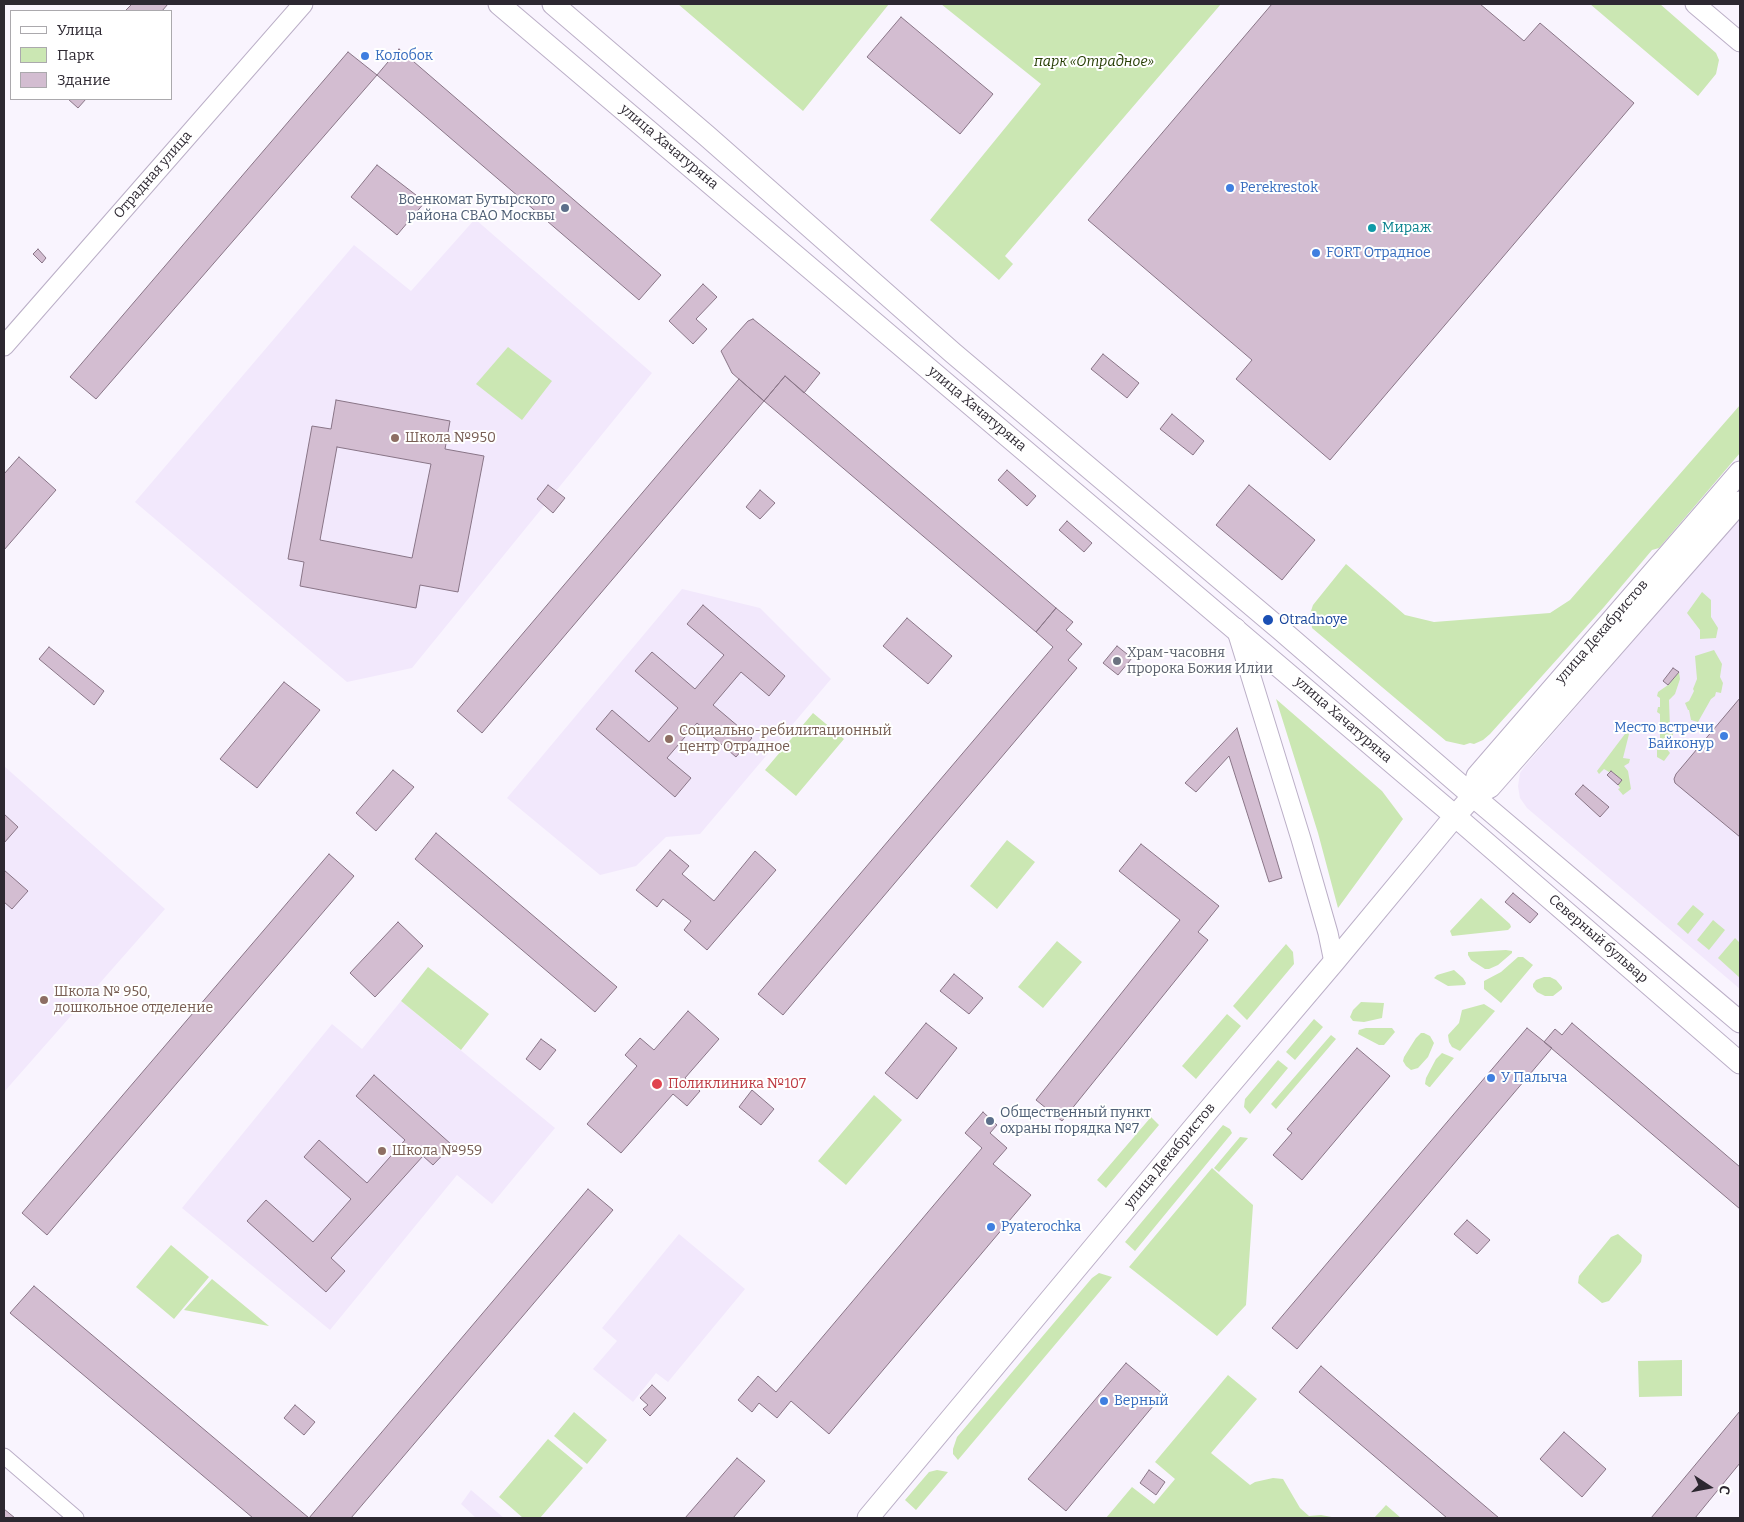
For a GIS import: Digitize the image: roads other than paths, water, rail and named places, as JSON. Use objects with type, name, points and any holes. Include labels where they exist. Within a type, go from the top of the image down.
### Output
[{"type":"main road","name":"улица Хачатуряна","points":[[499,4],[1236,628],[1455,816]]},
{"type":"main road","name":"улица Хачатуряна","points":[[553,4],[953,352],[1282,630],[1473,796]]},
{"type":"main road","name":"улица Декабристов","points":[[1473,796],[1477,776],[1740,472]]},
{"type":"main road","name":"улица Декабристов","points":[[868,1518],[1455,816],[1473,796],[1490,787],[1740,502]]},
{"type":"main road","name":"Северный бульвар","points":[[1473,796],[1740,1022]]},
{"type":"main road","name":"Северный бульвар","points":[[1455,816],[1740,1063]]},
{"type":"street","name":"Отрадная улица","points":[[4,346],[302,4]]},
{"type":"street","points":[[1695,4],[1740,42]]},
{"type":"street","points":[[1236,628],[1301,839],[1328,933],[1334,962]]},
{"type":"street","points":[[4,1456],[76,1518]]},
{"type":"place","name":"Колобок","points":[[365,56]]},
{"type":"place","name":"Perekrestok","points":[[1230,188]]},
{"type":"place","name":"Военкомат Бутырского района СВАО Москвы","points":[[565,208]]},
{"type":"place","name":"Мираж","points":[[1372,228]]},
{"type":"place","name":"FORT Отрадное","points":[[1316,253]]},
{"type":"place","name":"Школа №950","points":[[395,438]]},
{"type":"place","name":"Otradnoye","points":[[1268,620]]},
{"type":"place","name":"Храм-часовня пророка Божия Илии","points":[[1117,661]]},
{"type":"place","name":"Место встречи Байконур","points":[[1724,736]]},
{"type":"place","name":"Социально-ребилитационный центр Отрадное","points":[[669,739]]},
{"type":"place","name":"Школа № 950, дошкольное отделение","points":[[44,1000]]},
{"type":"place","name":"У Палыча","points":[[1491,1078]]},
{"type":"place","name":"Поликлиника №107","points":[[657,1084]]},
{"type":"place","name":"Общественный пункт охраны порядка №7","points":[[990,1121]]},
{"type":"place","name":"Школа №959","points":[[382,1151]]},
{"type":"place","name":"Pyaterochka","points":[[991,1227]]},
{"type":"place","name":"Верный","points":[[1104,1401]]},
{"type":"park label","name":"парк «Отрадное»","points":[[1094,62]]}]
